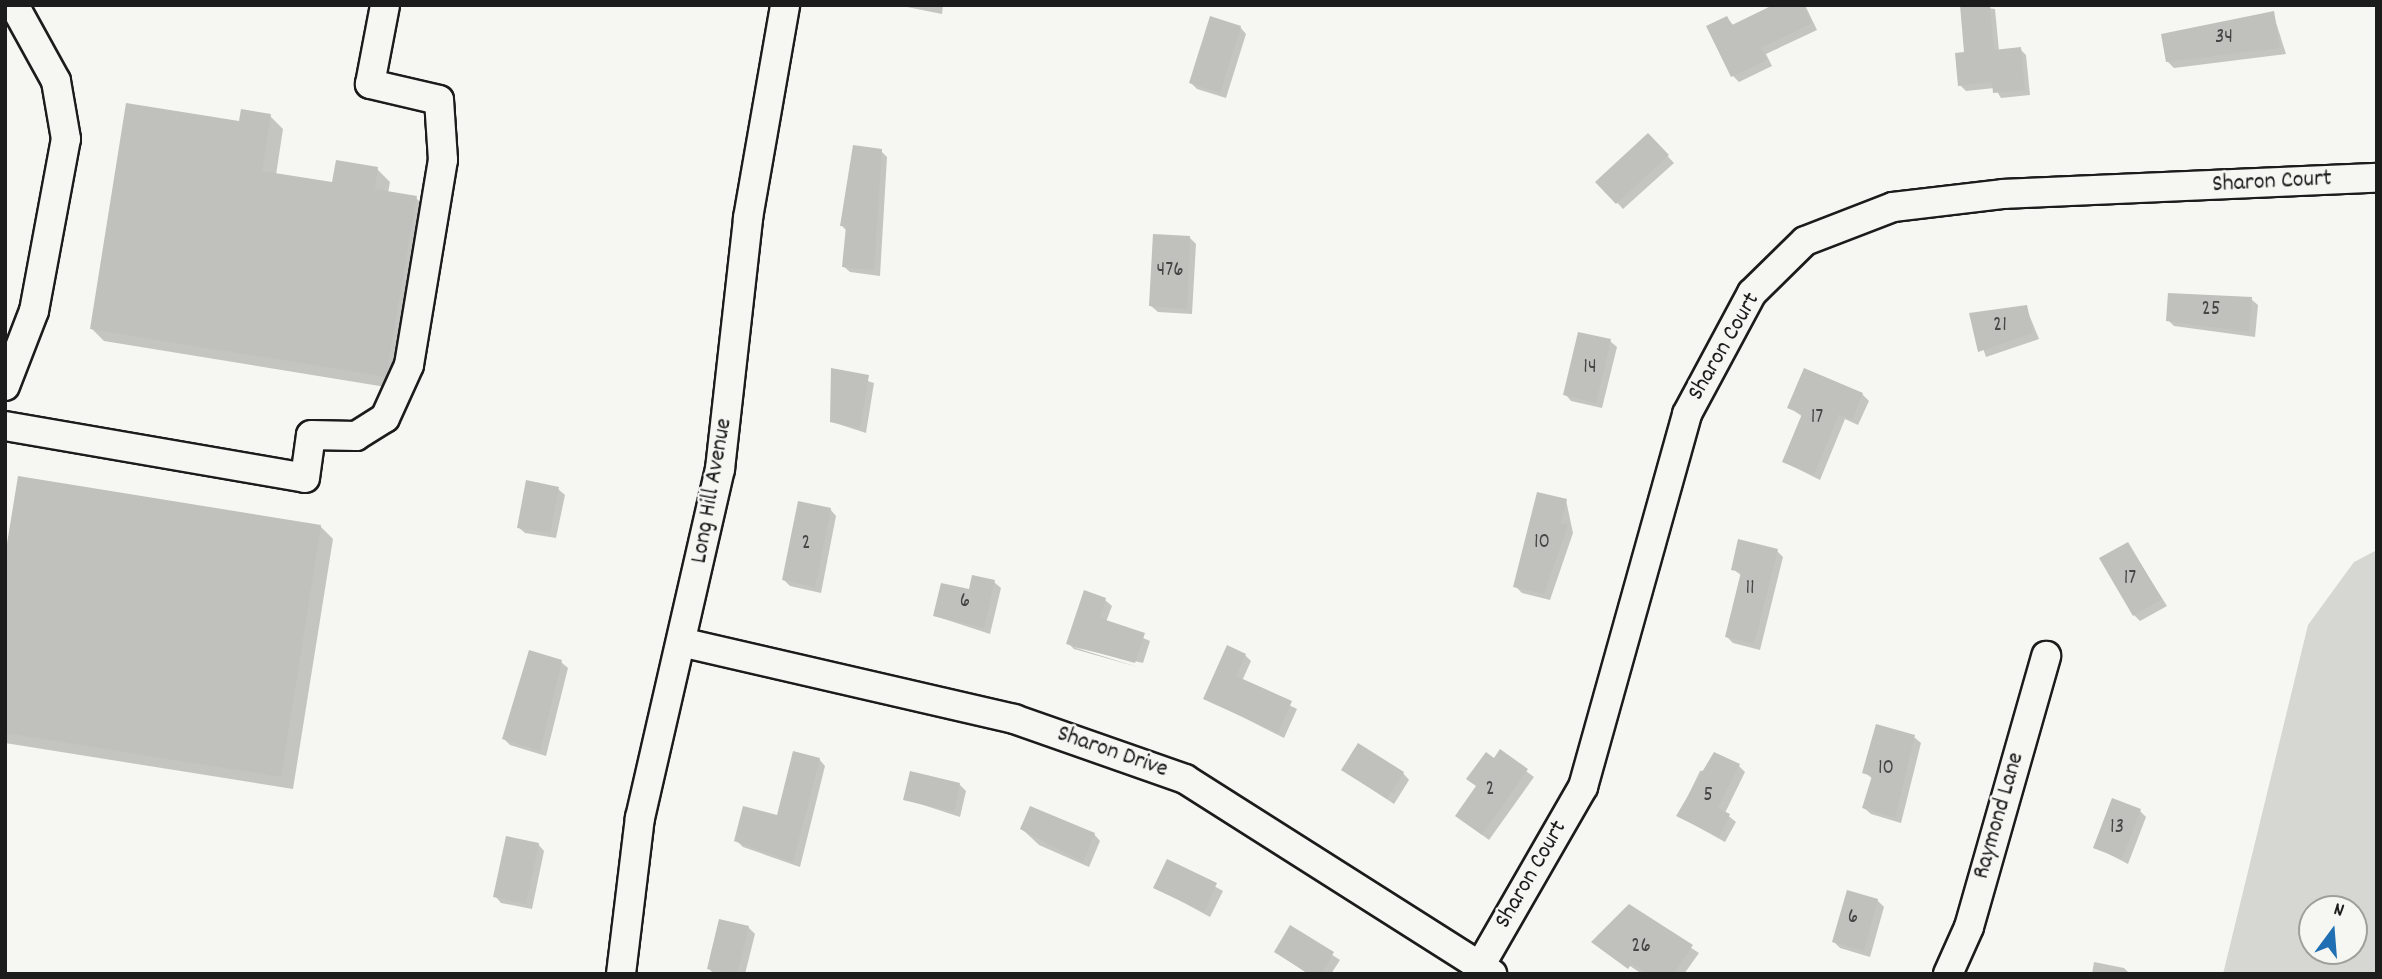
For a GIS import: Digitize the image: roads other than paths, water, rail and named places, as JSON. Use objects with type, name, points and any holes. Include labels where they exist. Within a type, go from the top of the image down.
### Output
[{"type":"street","points":[[5,386],[31,322],[66,139],[56,81],[14,5]]},
{"type":"street","points":[[5,426],[305,478],[311,435],[356,436],[385,418],[409,365],[443,160],[439,100],[370,84],[385,5]]},
{"type":"street","name":"Long Hill Avenue","points":[[621,974],[640,818],[685,643],[720,469],[748,218],[785,5]]},
{"type":"street","name":"Sharon Court","points":[[1486,970],[1583,787],[1687,414],[1752,293],[1805,241],[1893,207],[2004,194],[2377,178]]},
{"type":"street","name":"Sharon Drive","points":[[685,643],[1014,719],[1185,779],[1486,970]]},
{"type":"street","name":"Raymond Lane","points":[[1948,974],[1969,927],[2046,656]]}]
